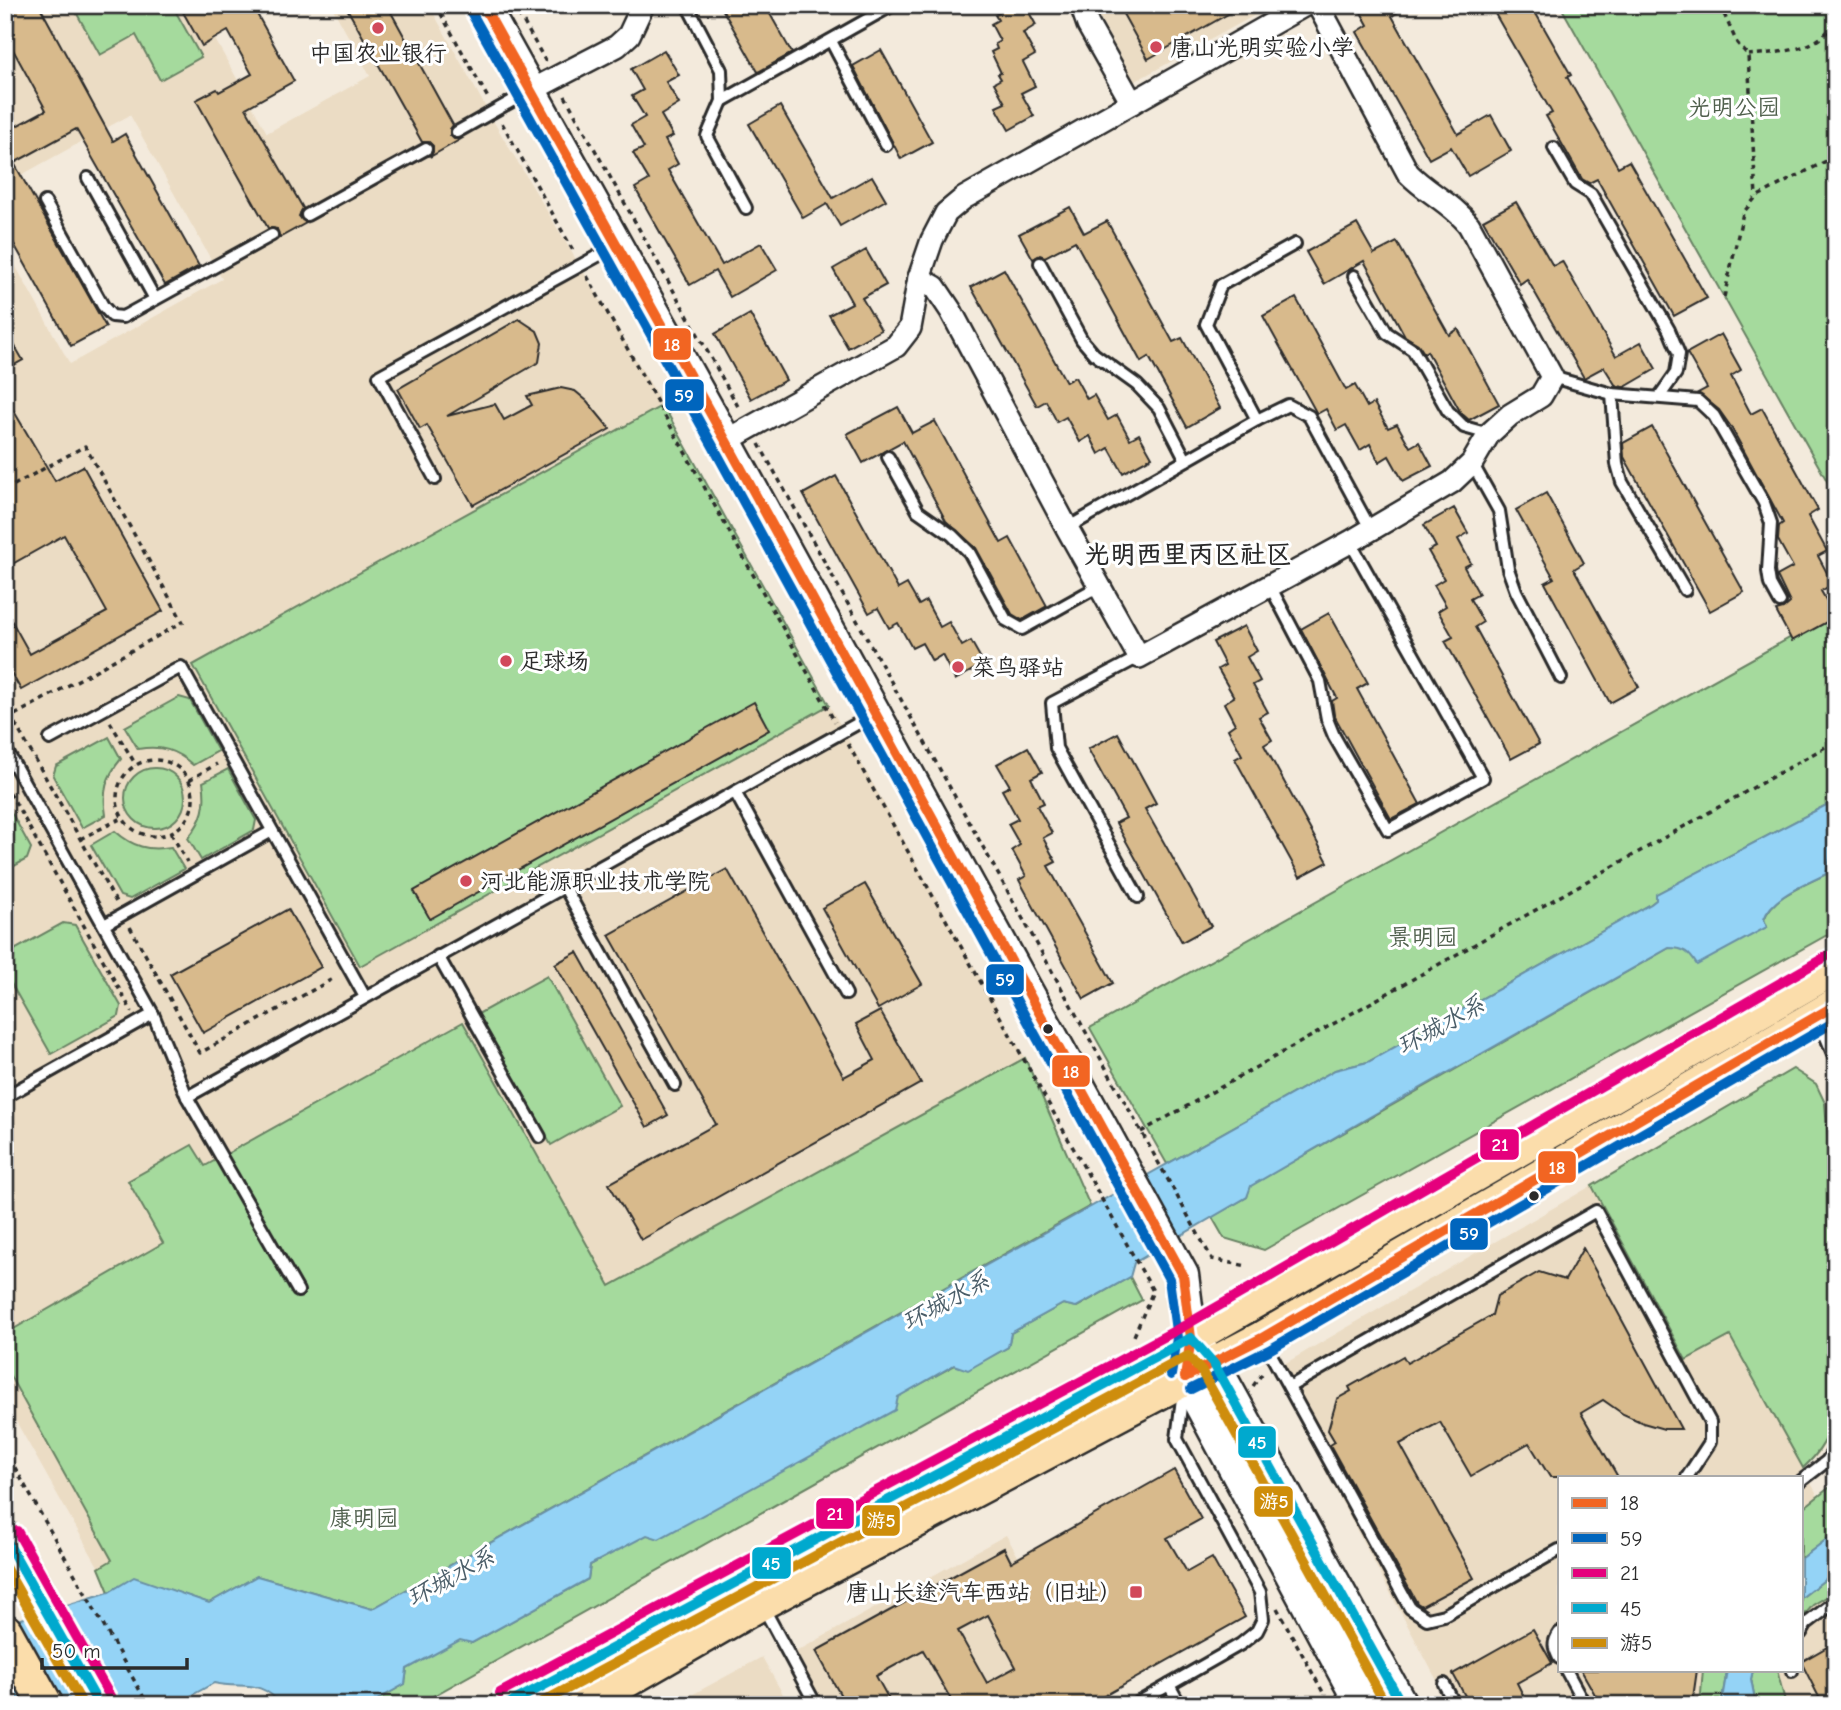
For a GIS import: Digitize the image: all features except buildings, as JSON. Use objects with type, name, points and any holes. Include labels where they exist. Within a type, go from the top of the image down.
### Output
[{"type":"main road","points":[[507,1705],[1191,1338],[1836,967]]},
{"type":"main road","points":[[584,1705],[761,1603],[1262,1338],[1827,1010]]},
{"type":"main road","points":[[5,1538],[99,1705]]},
{"type":"main road","points":[[5,1631],[46,1705]]},
{"type":"street","points":[[482,5],[543,85],[616,246],[738,435],[875,714],[1183,1275],[1191,1338],[1199,1371],[1361,1705]]},
{"type":"street","points":[[543,85],[617,46],[629,35],[643,5]]},
{"type":"street","points":[[1081,5],[1088,25],[1132,103]]},
{"type":"street","points":[[738,435],[896,346],[910,328],[919,278],[932,240],[946,213],[964,198],[1305,5]]},
{"type":"street","points":[[919,278],[935,287],[951,311],[1139,657],[1350,542],[1452,482],[1472,463],[1489,435],[1510,415],[1541,396],[1552,377],[1469,225],[1457,210],[1420,186],[1408,173],[1318,5]]},
{"type":"street","points":[[1199,1371],[1402,1705]]},
{"type":"lane","points":[[687,5],[721,70],[722,101],[707,136],[746,208]]},
{"type":"lane","points":[[722,101],[889,6]]},
{"type":"lane","points":[[831,41],[886,145]]},
{"type":"lane","points":[[457,132],[543,85]]},
{"type":"lane","points":[[1554,148],[1575,184],[1591,194],[1679,354],[1676,373],[1659,397]]},
{"type":"lane","points":[[307,215],[426,149]]},
{"type":"lane","points":[[88,178],[155,299]]},
{"type":"lane","points":[[45,202],[103,306],[112,316],[123,317],[272,235]]},
{"type":"lane","points":[[1257,420],[1206,324],[1221,285],[1295,244]]},
{"type":"lane","points":[[435,479],[379,376],[616,246]]},
{"type":"lane","points":[[1040,263],[1082,340],[1094,354],[1138,385],[1159,408],[1186,460]]},
{"type":"lane","points":[[1354,276],[1387,333],[1413,350],[1448,411],[1464,427],[1489,435]]},
{"type":"lane","points":[[1552,377],[1612,394],[1698,401],[1714,416],[1764,503],[1771,523],[1768,571],[1770,584],[1780,602]]},
{"type":"lane","points":[[1612,394],[1617,464],[1622,482],[1685,590]]},
{"type":"lane","points":[[1067,528],[1288,405],[1309,416],[1371,530]]},
{"type":"lane","points":[[888,457],[918,511],[952,535],[969,552],[1006,620],[1022,629],[1099,586]]},
{"type":"lane","points":[[1472,463],[1499,511],[1508,569],[1516,591],[1561,678]]},
{"type":"lane","points":[[1270,586],[1320,681],[1327,719],[1334,736],[1388,830],[1483,778],[1350,542]]},
{"type":"lane","points":[[1138,897],[1056,748],[1052,703],[1139,657]]},
{"type":"lane","points":[[50,739],[181,667],[365,997]]},
{"type":"lane","points":[[187,1097],[875,714]]},
{"type":"lane","points":[[5,748],[153,1014],[187,1097],[298,1291]]},
{"type":"lane","points":[[735,792],[846,994]]},
{"type":"lane","points":[[104,925],[272,831]]},
{"type":"lane","points":[[564,886],[676,1085]]},
{"type":"lane","points":[[438,956],[540,1137]]},
{"type":"lane","points":[[1827,1010],[1836,1060]]},
{"type":"lane","points":[[5,1097],[153,1014]]},
{"type":"lane","points":[[1289,1387],[1596,1211],[1710,1422],[1710,1442],[1688,1476]]},
{"type":"lane","points":[[1262,1338],[1410,1608],[1427,1619],[1444,1615],[1558,1551]]},
{"type":"lane","points":[[1134,1705],[1241,1644],[1257,1631],[1263,1619],[1260,1592],[1177,1439],[1199,1371]]},
{"type":"lane","points":[[1802,1480],[1827,1461],[1836,1446]]},
{"type":"lane","points":[[1802,1631],[1806,1624],[1836,1601]]},
{"type":"lane","points":[[761,1603],[816,1705]]},
{"type":"lane","points":[[1558,1634],[1554,1640],[1554,1649],[1558,1656]]},
{"type":"lane","points":[[1567,1672],[1585,1705]]},
{"type":"lane","points":[[1444,1684],[1455,1705]]},
{"type":"lane","points":[[1169,1685],[1180,1705]]},
{"type":"path","points":[[436,5],[1153,1291],[1134,1336]]},
{"type":"path","points":[[514,5],[543,85],[738,435],[1212,1259],[1247,1266]]},
{"type":"path","points":[[1720,5],[1737,43],[1748,55],[1756,197]]},
{"type":"path","points":[[1748,55],[1803,49],[1833,27],[1836,15]]},
{"type":"path","points":[[1724,297],[1743,214],[1756,197],[1836,156]]},
{"type":"path","points":[[5,490],[85,446],[183,622],[11,717]]},
{"type":"path","points":[[5,706],[120,911]]},
{"type":"path","points":[[104,710],[136,765]]},
{"type":"path","points":[[1140,1132],[1836,741]]},
{"type":"path","points":[[189,780],[231,757]]},
{"type":"path","points":[[159,760],[181,770],[189,780],[193,804],[182,826],[172,833],[160,837],[138,833],[122,818],[117,806],[117,794],[126,773],[136,765],[159,760]]},
{"type":"path","points":[[5,784],[138,1023]]},
{"type":"path","points":[[80,839],[122,818]]},
{"type":"path","points":[[172,833],[194,874]]},
{"type":"path","points":[[127,923],[200,1053],[349,970]]},
{"type":"path","points":[[5,1450],[148,1705]]},
{"type":"shaded area","name":"河北能源职业技术学院","points":[[5,5],[196,5],[267,133],[370,76],[331,5],[429,5],[495,124],[663,405],[1025,1058],[99,1568],[5,1402],[5,247],[70,364],[222,279],[130,115],[5,184]]},
{"type":"shaded area","name":"唐山光明实验小学","points":[[1093,5],[1273,5],[1134,82]]},
{"type":"shaded area","points":[[1793,1069],[1816,1085],[1825,1103],[1836,1235],[1836,1414],[1818,1455],[1803,1468],[1818,1496],[1802,1509],[1802,1476],[1558,1476],[1558,1672],[1703,1672],[1700,1705],[1450,1705],[1272,1371]]},
{"type":"shaded area","points":[[1006,1535],[1064,1639],[999,1675],[1015,1705],[821,1705],[792,1654]]},
{"type":"shaded area","points":[[1836,1591],[1836,1705],[1786,1705],[1778,1672],[1802,1672],[1802,1618],[1813,1605]]},
{"type":"shaded area","points":[[762,1657],[789,1705],[673,1705]]},
{"type":"green space","points":[[72,5],[172,5],[201,57],[160,80],[136,35],[100,55]]},
{"type":"green space","name":"光明公园","points":[[1560,5],[1836,5],[1836,497]]},
{"type":"green space","points":[[663,405],[829,705],[360,966],[193,665]]},
{"type":"green space","name":"景明园","points":[[1836,612],[1836,800],[1657,894],[1656,900],[1651,904],[1368,1062],[1335,1070],[1167,1164],[1090,1028]]},
{"type":"green space","points":[[179,697],[190,700],[218,751],[193,765],[168,750],[138,749],[125,727]]},
{"type":"green space","points":[[109,737],[121,759],[106,785],[106,815],[82,828],[53,776],[56,766]]},
{"type":"green space","points":[[155,768],[172,773],[180,781],[185,798],[180,815],[172,823],[155,828],[138,823],[130,815],[125,798],[130,781],[138,773]]},
{"type":"green space","points":[[228,769],[256,820],[254,830],[201,860],[188,838],[203,812],[203,782]]},
{"type":"green space","points":[[5,801],[31,848],[27,859],[5,871]]},
{"type":"green space","points":[[115,831],[128,841],[141,846],[171,847],[184,869],[130,899],[120,896],[91,845]]},
{"type":"green space","points":[[1836,852],[1836,930],[1264,1250],[1224,1238],[1212,1217],[1247,1197],[1250,1186],[1669,948],[1680,948],[1689,952],[1767,927],[1764,920],[1774,904],[1790,892],[1826,874],[1831,855]]},
{"type":"green space","points":[[63,923],[75,925],[121,1006],[119,1016],[51,1054],[5,973],[5,955]]},
{"type":"green space","points":[[547,976],[620,1106],[551,1145],[478,1014]]},
{"type":"green space","name":"康明园","points":[[463,1022],[610,1286],[1025,1058],[1090,1206],[372,1609],[257,1576],[209,1603],[134,1578],[109,1592],[99,1568],[112,1560],[5,1367],[5,1334],[163,1243],[128,1181],[192,1145],[205,1166]]},
{"type":"green space","points":[[1793,1069],[1816,1084],[1825,1103],[1836,1235],[1836,1414],[1823,1444],[1803,1468],[1730,1336],[1686,1360],[1592,1186]]},
{"type":"green space","points":[[1130,1277],[1142,1300],[417,1705],[368,1705],[405,1684],[407,1669],[460,1639],[472,1643],[588,1579],[590,1565],[955,1365],[968,1369],[1008,1347],[1011,1333],[1063,1304],[1077,1307]]},
{"type":"green space","points":[[1836,1479],[1836,1532],[1802,1558],[1802,1509]]},
{"type":"green space","points":[[1836,1571],[1836,1591],[1813,1605],[1802,1618],[1802,1597]]},
{"type":"green space","points":[[1703,1672],[1727,1672],[1721,1705],[1700,1705]]},
{"type":"green space","points":[[1753,1672],[1778,1672],[1786,1705],[1756,1705],[1751,1679]]},
{"type":"water","name":"环城水系","points":[[1836,800],[1836,852],[1831,855],[1826,874],[1790,892],[1774,904],[1764,919],[1767,927],[1697,965],[1686,952],[1669,948],[1251,1186],[1247,1197],[1134,1263],[1130,1277],[1076,1307],[1063,1304],[1011,1333],[1008,1347],[968,1370],[954,1365],[898,1397],[895,1410],[659,1539],[647,1535],[590,1565],[588,1579],[472,1643],[460,1640],[407,1669],[405,1684],[368,1705],[281,1705],[273,1696],[258,1688],[214,1683],[178,1705],[5,1705],[5,1624],[109,1592],[134,1577],[209,1603],[257,1576],[372,1609],[1335,1070],[1368,1062],[1651,904],[1656,900],[1656,894]]},
{"type":"water","points":[[1836,1532],[1836,1571],[1802,1597],[1802,1558]]},
{"type":"water","points":[[1727,1672],[1753,1672],[1751,1679],[1756,1705],[1721,1705]]},
{"type":"transit line","name":"18","points":[[483,5],[726,441],[1183,1275],[1191,1338],[1185,1377]]},
{"type":"transit line","name":"59","points":[[471,12],[714,448],[1169,1279],[1177,1338],[1171,1375]]},
{"type":"transit line","name":"21","points":[[500,1693],[1184,1326],[1829,955]]},
{"type":"transit line","name":"18","points":[[1185,1377],[1262,1338],[1836,1005]]},
{"type":"transit line","name":"59","points":[[1191,1389],[1269,1350],[1836,1021]]},
{"type":"transit line","name":"45","points":[[507,1705],[1191,1338],[1214,1364],[1402,1705]]},
{"type":"transit line","name":"游5","points":[[537,1705],[1188,1356],[1202,1372],[1386,1705]]},
{"type":"transit line","name":"21","points":[[17,1531],[111,1698]]},
{"type":"transit line","name":"45","points":[[5,1538],[99,1705]]},
{"type":"transit line","name":"游5","points":[[5,1567],[83,1705]]},
{"type":"place","name":"中国农业银行","points":[[378,28]]},
{"type":"place","name":"唐山光明实验小学","points":[[1156,47]]},
{"type":"place","name":"足球场","points":[[506,661]]},
{"type":"place","name":"菜鸟驿站","points":[[958,667]]},
{"type":"place","name":"河北能源职业技术学院","points":[[466,881]]},
{"type":"place","name":"唐山长途汽车西站（旧址）","points":[[1136,1592]]},
{"type":"district","name":"光明西里丙区社区","points":[[1188,554]]}]
